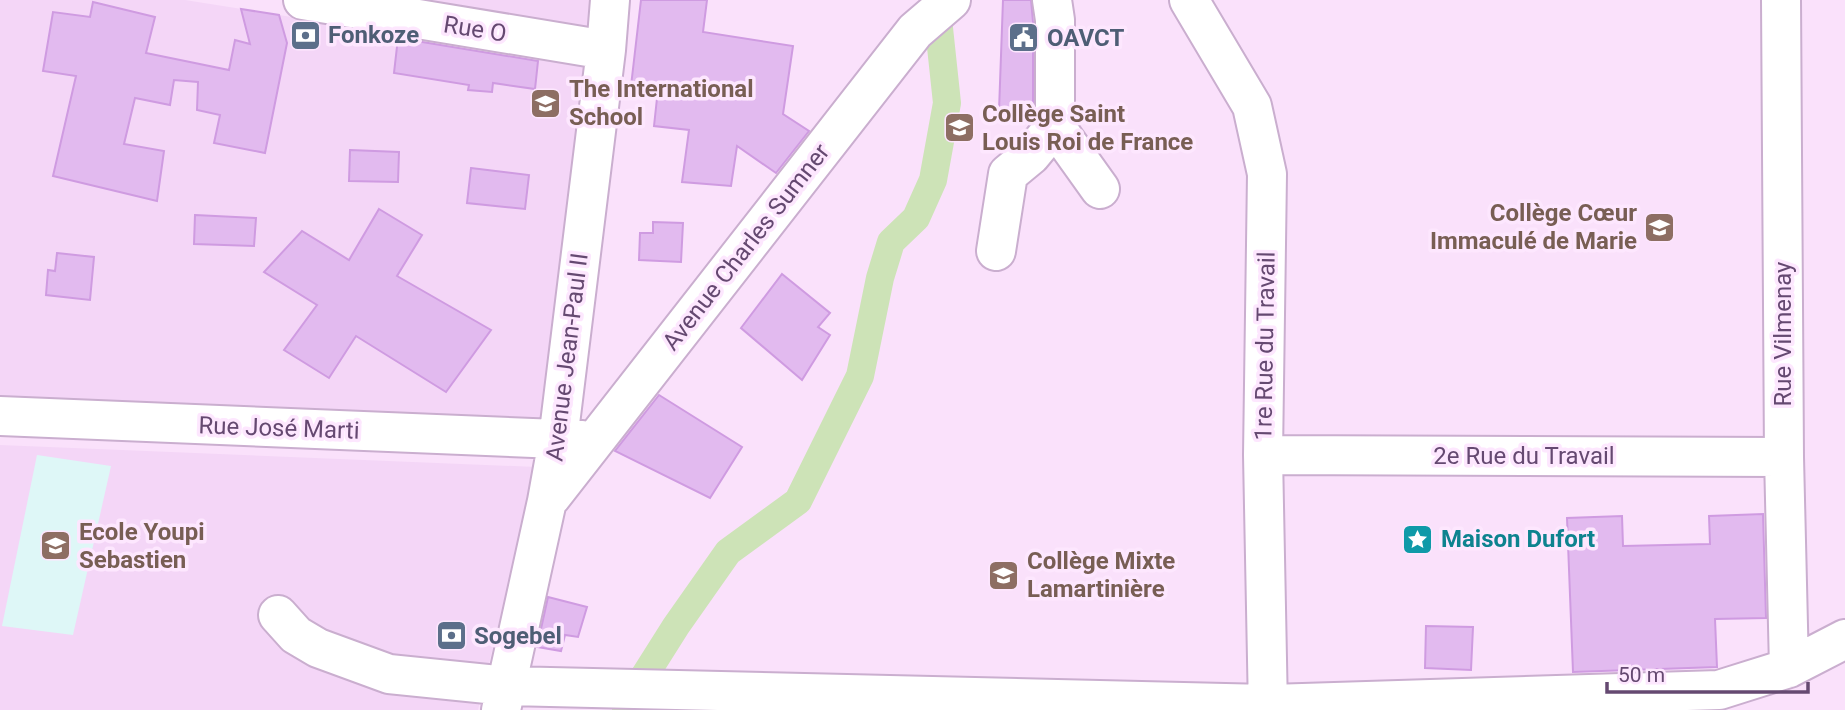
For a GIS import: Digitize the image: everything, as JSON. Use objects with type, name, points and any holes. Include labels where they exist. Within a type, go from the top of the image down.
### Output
[{"type":"street","name":"Rue O","points":[[303,0],[606,50]]},
{"type":"street","name":"Avenue Jean-Paul II","points":[[504,698],[558,440],[610,0]]},
{"type":"street","name":"Avenue Charles Sumner","points":[[547,501],[915,31],[951,0]]},
{"type":"street","points":[[1052,0],[1055,20],[1055,126],[1100,189]]},
{"type":"street","name":"1re Rue du Travail","points":[[1189,0],[1252,106],[1267,174],[1263,455],[1267,707]]},
{"type":"street","name":"Rue Vilmenay","points":[[1781,0],[1788,668]]},
{"type":"street","points":[[996,251],[1008,174],[1031,155],[1055,126]]},
{"type":"street","name":"Rue José Marti","points":[[0,416],[595,440]]},
{"type":"street","name":"2e Rue du Travail","points":[[1263,455],[1784,457]]},
{"type":"street","points":[[278,615],[296,635],[318,648],[389,674],[504,698],[589,688],[968,703],[1267,707],[1719,690],[1788,668],[1845,639]]},
{"type":"shaded area","points":[[0,0],[185,0],[591,65],[546,439],[0,414]]},
{"type":"shaded area","points":[[367,0],[602,0],[600,37]]},
{"type":"shaded area","points":[[0,445],[536,467],[478,710],[0,710]]},
{"type":"shaded area","name":"Ecole Youpi Sebastien","points":[[37,455],[111,466],[73,635],[2,626]]},
{"type":"building","points":[[641,0],[707,0],[703,32],[793,46],[783,114],[809,131],[776,173],[737,146],[731,186],[682,182],[689,130],[654,126],[658,89],[631,86]]},
{"type":"building","name":"OAVCT","points":[[1003,0],[1031,0],[1033,112],[999,111]]},
{"type":"building","points":[[93,2],[155,17],[146,53],[229,70],[235,40],[250,44],[241,9],[279,15],[287,43],[265,153],[214,143],[220,115],[197,110],[198,82],[174,80],[170,105],[135,98],[124,144],[164,151],[157,201],[53,176],[76,76],[43,71],[53,12],[90,17]]},
{"type":"building","points":[[398,38],[538,61],[535,89],[493,83],[492,92],[468,90],[469,85],[394,73]]},
{"type":"building","points":[[350,150],[399,152],[398,182],[349,181]]},
{"type":"building","points":[[471,168],[529,175],[525,209],[467,203]]},
{"type":"building","points":[[379,209],[422,235],[397,276],[491,330],[446,392],[356,336],[329,378],[284,350],[317,305],[264,272],[302,231],[349,260]]},
{"type":"building","points":[[195,215],[256,218],[254,246],[194,244]]},
{"type":"building","points":[[653,222],[683,223],[681,262],[639,260],[640,233],[653,233]]},
{"type":"building","points":[[57,253],[94,257],[90,300],[46,295],[48,270],[55,271]]},
{"type":"building","points":[[782,274],[830,313],[818,327],[830,335],[802,380],[741,328]]},
{"type":"building","points":[[659,395],[742,447],[710,498],[615,451]]},
{"type":"building","points":[[1763,514],[1766,618],[1715,619],[1717,667],[1573,672],[1567,518],[1622,516],[1623,546],[1710,544],[1709,516]]},
{"type":"building","points":[[548,597],[587,607],[578,637],[565,635],[561,651],[537,647]]},
{"type":"building","points":[[1426,626],[1473,627],[1471,670],[1425,668]]},
{"type":"waterway","points":[[626,710],[628,702],[676,626],[728,552],[798,501],[860,376],[880,278],[891,242],[916,218],[933,180],[947,103],[936,0]]},
{"type":"place","name":"Fonkoze","points":[[305,35]]},
{"type":"place","name":"OAVCT","points":[[1024,38]]},
{"type":"place","name":"The International School","points":[[546,103]]},
{"type":"place","name":"Collège Saint Louis Roi de France","points":[[959,128]]},
{"type":"place","name":"Collège Cœur Immaculé de Marie","points":[[1660,227]]},
{"type":"place","name":"Maison Dufort","points":[[1418,539]]},
{"type":"place","name":"Ecole Youpi Sebastien","points":[[56,546]]},
{"type":"place","name":"Collège Mixte Lamartinière","points":[[1004,575]]},
{"type":"place","name":"Sogebel","points":[[451,636]]}]
